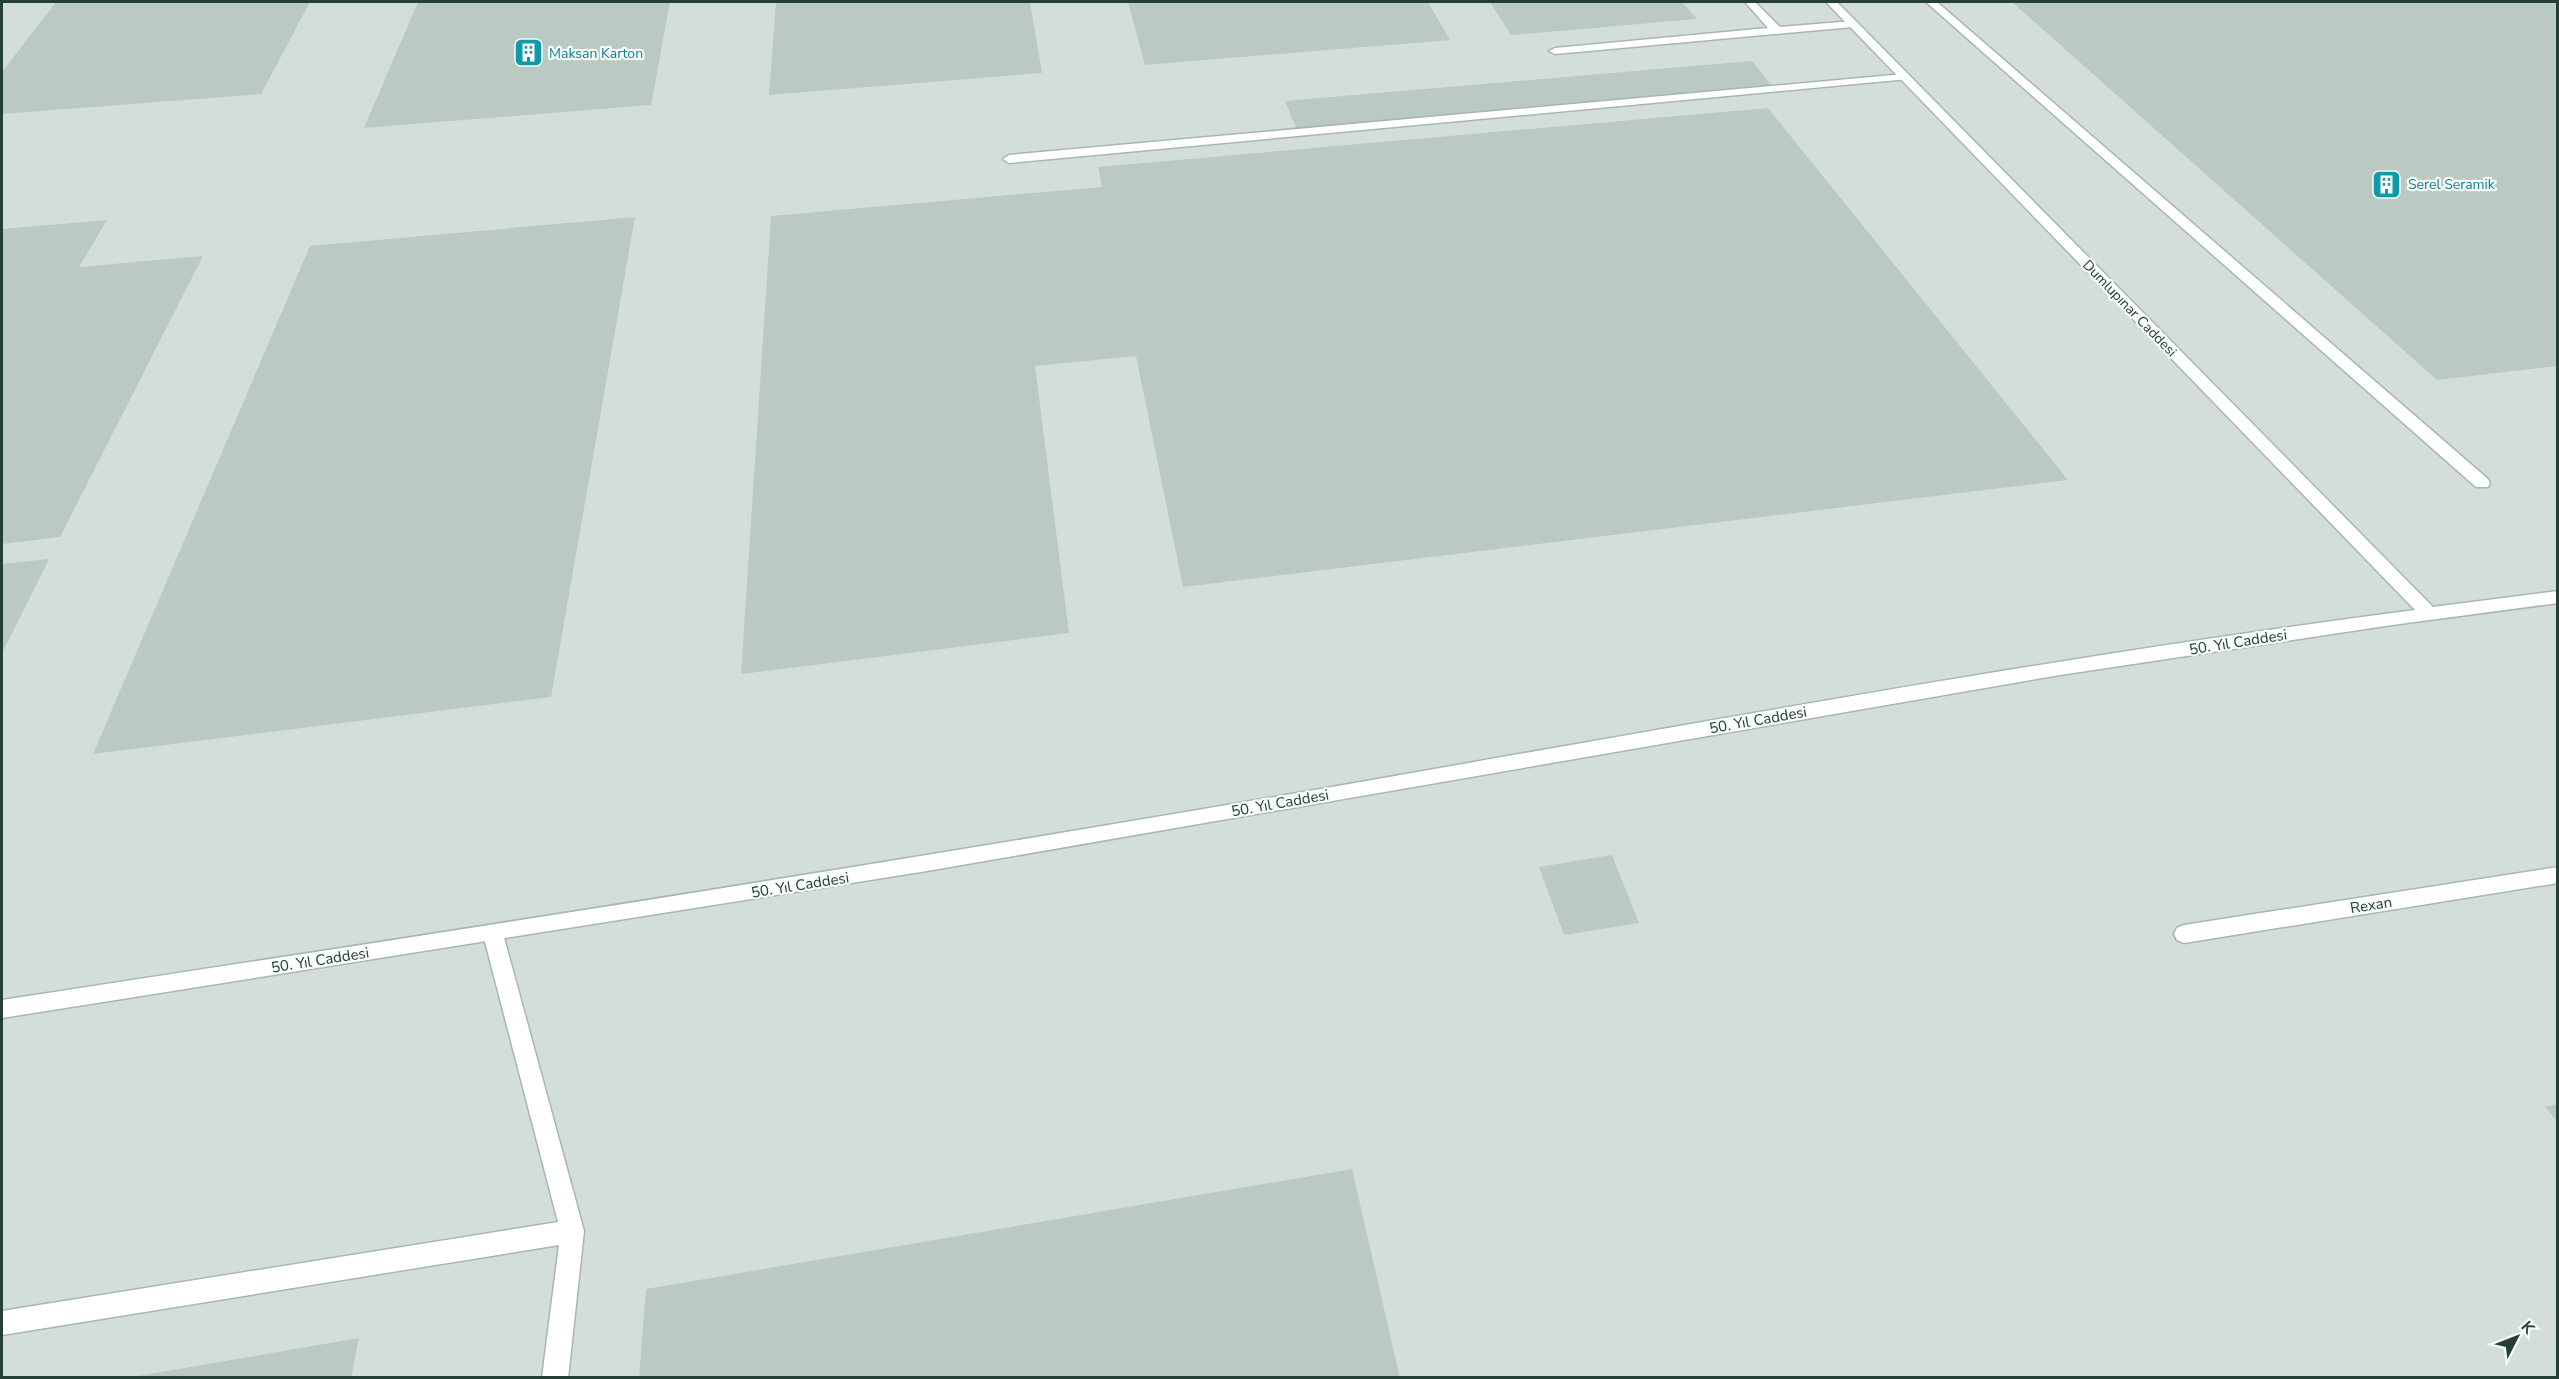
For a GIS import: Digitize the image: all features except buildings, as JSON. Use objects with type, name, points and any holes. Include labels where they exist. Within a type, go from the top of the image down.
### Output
[{"type":"street","points":[[1750,2],[1777,31]]},
{"type":"street","name":"Dumlupınar Caddesi","points":[[1832,2],[2428,613]]},
{"type":"street","points":[[1931,2],[2482,483]]},
{"type":"street","points":[[1555,51],[1853,24]]},
{"type":"street","points":[[1009,159],[1904,77]]},
{"type":"street","name":"50. Yıl Caddesi","points":[[2,1009],[869,874],[1988,681],[2428,613],[2558,597]]},
{"type":"street","name":"Rexan","points":[[2184,934],[2558,875]]},
{"type":"street","points":[[493,934],[572,1231],[555,1377]]},
{"type":"street","points":[[2,1323],[572,1231]]},
{"type":"shaded area","points":[[2,2],[2557,2],[2557,1377],[2,1378]]},
{"type":"place","name":"Maksan Karton","points":[[528,53]]},
{"type":"place","name":"Serel Seramik","points":[[2387,184]]}]
